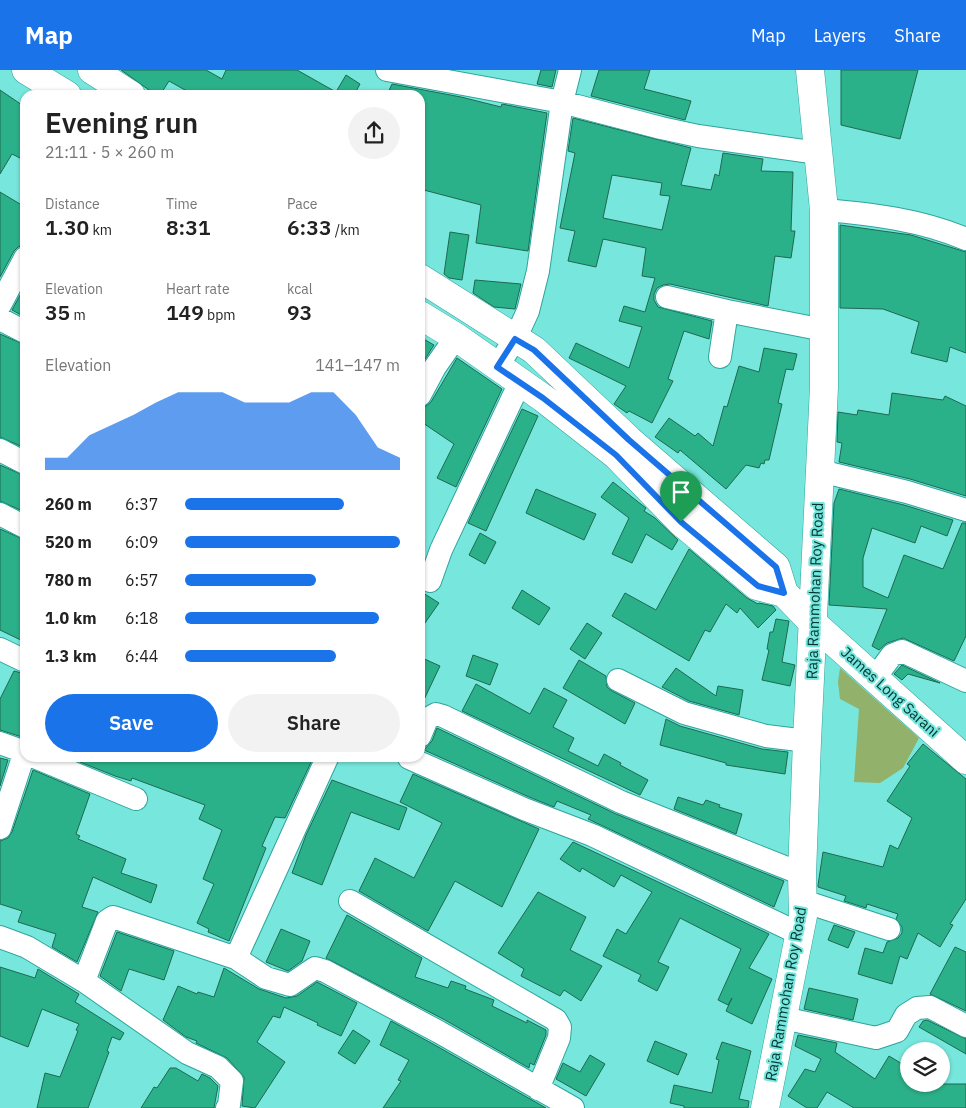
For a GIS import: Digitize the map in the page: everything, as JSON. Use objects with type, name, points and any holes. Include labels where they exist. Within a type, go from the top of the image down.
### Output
[{"type":"main road","points":[[26,70],[59,90]]},
{"type":"main road","points":[[92,70],[123,90]]},
{"type":"main road","name":"Raja Rammohan Roy Road","points":[[765,1108],[803,916],[802,874],[807,742],[824,395],[824,210],[810,70]]},
{"type":"main road","points":[[425,281],[534,350],[629,440],[776,567],[784,593]]},
{"type":"main road","points":[[425,317],[543,398],[616,455],[681,522],[758,586],[784,593]]},
{"type":"main road","name":"James Long Sarani","points":[[784,593],[814,624],[966,760]]},
{"type":"street","points":[[387,70],[562,102],[689,134],[818,153]]},
{"type":"street","points":[[497,367],[515,339],[528,311],[538,271],[562,102],[570,70]]},
{"type":"street","points":[[824,210],[884,215],[949,232],[966,239]]},
{"type":"street","points":[[0,305],[20,267]]},
{"type":"street","points":[[667,297],[824,330]]},
{"type":"street","points":[[720,358],[727,311]]},
{"type":"street","points":[[0,319],[20,329]]},
{"type":"street","points":[[425,386],[435,367],[456,337]]},
{"type":"street","points":[[430,581],[441,550],[520,382]]},
{"type":"street","points":[[0,450],[20,460]]},
{"type":"street","points":[[820,471],[906,492],[966,510]]},
{"type":"street","points":[[0,514],[20,524]]},
{"type":"street","points":[[0,649],[20,659]]},
{"type":"street","points":[[874,679],[896,652],[902,651],[966,681]]},
{"type":"street","points":[[618,680],[684,714],[766,736],[807,742]]},
{"type":"street","points":[[425,724],[427,719],[436,714],[443,716],[621,802],[802,874]]},
{"type":"street","points":[[0,743],[20,750]]},
{"type":"street","points":[[0,828],[25,762]]},
{"type":"street","points":[[49,762],[136,799]]},
{"type":"street","points":[[236,958],[324,762]]},
{"type":"street","points":[[419,762],[524,809],[592,836],[800,934]]},
{"type":"street","points":[[350,901],[556,1020],[560,1027],[559,1038],[538,1089]]},
{"type":"street","points":[[803,901],[888,929]]},
{"type":"street","points":[[84,981],[107,921],[113,918],[236,958],[266,978],[290,985],[315,968],[325,971],[439,1032],[573,1108]]},
{"type":"street","points":[[0,937],[27,947],[84,981],[187,1053],[218,1067],[232,1081],[227,1108]]},
{"type":"street","points":[[783,1018],[876,1038],[896,1030],[906,1015],[917,1008],[930,1007],[966,1026]]},
{"type":"green space","points":[[840,668],[919,738],[903,768],[880,783],[854,782],[859,709],[840,699],[838,682]]},
{"type":"building","points":[[121,70],[206,70],[222,79],[226,70],[297,70],[332,90],[185,90],[169,81],[163,90],[149,90]]},
{"type":"building","points":[[541,70],[556,70],[552,87],[537,84]]},
{"type":"building","points":[[599,70],[650,70],[644,89],[691,101],[685,120],[591,96]]},
{"type":"building","points":[[841,70],[918,70],[900,139],[841,125]]},
{"type":"building","points":[[346,75],[360,84],[357,90],[337,90]]},
{"type":"building","points":[[392,84],[424,90],[389,90]]},
{"type":"building","points":[[0,90],[20,104],[20,158],[12,154],[0,174]]},
{"type":"building","points":[[425,90],[501,107],[502,104],[547,113],[528,251],[476,243],[481,205],[425,190]]},
{"type":"building","points":[[573,118],[691,148],[681,185],[711,190],[715,174],[719,176],[723,153],[763,159],[761,171],[793,172],[791,231],[795,231],[791,258],[775,256],[768,306],[670,284],[657,288],[654,300],[658,307],[712,321],[709,339],[684,331],[668,379],[673,381],[652,423],[629,411],[627,413],[614,404],[626,386],[569,358],[576,343],[629,368],[642,327],[619,321],[624,306],[645,312],[655,278],[642,276],[646,248],[603,239],[596,267],[568,261],[575,231],[560,228],[575,153],[568,151]],"holes":[[[612,175],[662,183],[660,195],[670,196],[662,230],[603,218]]]},
{"type":"building","points":[[0,192],[20,204],[20,246],[14,251],[0,277]]},
{"type":"building","points":[[840,225],[911,235],[966,252],[966,353],[950,347],[947,362],[911,353],[919,322],[883,309],[840,308]]},
{"type":"building","points":[[450,232],[469,235],[462,280],[449,278],[444,274]]},
{"type":"building","points":[[475,280],[521,284],[515,309],[494,307],[473,293]]},
{"type":"building","points":[[20,295],[20,314],[12,310]]},
{"type":"building","points":[[0,334],[20,343],[20,446],[0,437]]},
{"type":"building","points":[[425,340],[434,345],[425,359]]},
{"type":"building","points":[[764,348],[797,354],[793,370],[786,369],[778,403],[782,404],[769,460],[765,460],[764,464],[761,463],[759,468],[746,465],[726,489],[680,450],[678,453],[655,437],[669,418],[695,436],[698,433],[713,446],[724,406],[727,407],[739,366],[759,372]]},
{"type":"building","points":[[457,358],[502,389],[456,487],[437,478],[454,444],[425,424],[425,406],[431,402]]},
{"type":"building","points":[[892,393],[943,400],[945,396],[966,406],[966,496],[910,479],[839,462],[842,443],[837,442],[838,412],[857,415],[858,410],[889,415]]},
{"type":"building","points":[[522,409],[538,416],[486,531],[468,523]]},
{"type":"building","points":[[0,465],[20,474],[20,510],[0,501]]},
{"type":"building","points":[[613,482],[646,508],[644,511],[655,518],[678,540],[672,550],[646,534],[632,563],[612,554],[629,518],[601,497]]},
{"type":"building","points":[[536,489],[596,514],[584,540],[526,513]]},
{"type":"building","points":[[839,489],[904,505],[953,520],[947,536],[921,526],[915,543],[872,528],[863,558],[863,587],[888,598],[904,555],[943,569],[962,523],[966,523],[966,636],[954,661],[903,638],[887,643],[879,650],[872,646],[887,609],[829,605],[834,503]]},
{"type":"building","points":[[0,529],[20,538],[20,640],[0,630]]},
{"type":"building","points":[[480,533],[496,542],[485,564],[469,555]]},
{"type":"building","points":[[689,549],[747,598],[758,604],[773,606],[776,610],[758,628],[740,608],[737,613],[726,604],[710,632],[705,630],[689,661],[612,616],[625,593],[656,610]]},
{"type":"building","points":[[522,590],[550,608],[539,625],[512,608]]},
{"type":"building","points":[[425,594],[439,603],[425,623]]},
{"type":"building","points":[[776,619],[789,621],[782,662],[795,665],[790,686],[762,680],[769,650],[767,649],[770,632],[773,632]]},
{"type":"building","points":[[587,623],[602,633],[585,659],[570,649]]},
{"type":"building","points":[[473,655],[498,664],[490,685],[466,676]]},
{"type":"building","points":[[425,659],[440,666],[425,698]]},
{"type":"building","points":[[579,660],[606,676],[607,687],[612,691],[635,703],[625,724],[563,688]]},
{"type":"building","points":[[902,665],[940,683],[908,674],[902,680],[894,674]]},
{"type":"building","points":[[676,668],[716,696],[718,686],[743,690],[739,715],[689,701],[662,687]]},
{"type":"building","points":[[14,671],[20,673],[20,736],[0,730],[0,699]]},
{"type":"building","points":[[476,684],[530,714],[544,688],[567,700],[553,727],[574,738],[568,751],[598,766],[604,754],[621,763],[620,765],[648,780],[640,795],[462,711]]},
{"type":"building","points":[[666,719],[680,726],[762,749],[788,752],[785,774],[726,765],[726,763],[660,745]]},
{"type":"building","points":[[437,728],[616,814],[784,881],[774,907],[588,819],[591,815],[557,801],[554,807],[425,750],[432,741]]},
{"type":"building","points":[[923,744],[966,779],[966,899],[950,924],[953,925],[940,947],[918,933],[907,959],[900,956],[892,984],[858,974],[865,948],[883,953],[887,942],[898,938],[902,933],[902,927],[896,919],[898,914],[867,904],[866,908],[844,901],[846,896],[818,887],[818,885],[823,852],[883,867],[890,845],[898,849],[912,818],[887,801],[910,766],[907,764]]},
{"type":"building","points":[[0,758],[8,760],[0,786]]},
{"type":"building","points":[[80,762],[311,762],[285,818],[275,817],[262,846],[266,848],[229,941],[208,932],[209,929],[197,923],[214,884],[203,879],[222,830],[199,819],[205,805],[132,778],[131,781]]},
{"type":"building","points":[[33,770],[90,794],[76,834],[80,836],[78,839],[126,859],[121,873],[157,885],[151,903],[93,877],[82,907],[98,912],[77,962],[52,947],[56,934],[18,922],[22,911],[0,904],[0,841],[8,838],[12,832]]},
{"type":"building","points":[[413,774],[539,829],[502,907],[455,881],[428,931],[359,891],[375,858],[414,878],[442,823],[400,802]]},
{"type":"building","points":[[332,780],[407,808],[399,830],[351,812],[322,885],[292,873],[306,835]]},
{"type":"building","points":[[678,797],[703,805],[706,800],[720,805],[719,807],[742,814],[736,834],[674,809]]},
{"type":"building","points":[[573,842],[769,934],[749,968],[772,979],[752,1024],[726,1011],[732,998],[728,1005],[718,1000],[741,949],[680,918],[658,962],[669,967],[657,991],[638,981],[641,975],[603,956],[617,929],[626,934],[652,892],[621,875],[614,887],[582,868],[580,872],[560,859]]},
{"type":"building","points":[[538,892],[586,917],[570,950],[602,966],[581,1001],[564,990],[560,996],[521,976],[524,969],[498,953]]},
{"type":"building","points":[[347,915],[422,958],[415,977],[448,988],[451,981],[466,986],[465,989],[494,1000],[492,1006],[546,1030],[546,1035],[534,1065],[530,1063],[529,1068],[445,1020],[326,958]]},
{"type":"building","points":[[834,925],[855,932],[848,948],[828,940]]},
{"type":"building","points":[[281,929],[310,941],[302,961],[288,971],[266,962]]},
{"type":"building","points":[[117,932],[174,951],[164,980],[129,969],[121,991],[100,976]]},
{"type":"building","points":[[955,947],[966,952],[966,1011],[930,994]]},
{"type":"building","points":[[0,967],[35,978],[38,969],[79,994],[75,1002],[124,1033],[120,1040],[112,1037],[107,1051],[109,1052],[88,1108],[37,1108],[45,1073],[60,1077],[79,1024],[42,1009],[28,1047],[0,1036]]},
{"type":"building","points":[[224,968],[259,989],[286,998],[297,996],[317,982],[357,1003],[341,1036],[284,1007],[280,1018],[273,1016],[257,1042],[285,1062],[255,1108],[242,1106],[244,1077],[227,1058],[196,1043],[197,1041],[186,1037],[163,1020],[178,986],[197,994],[198,992],[214,997]]},
{"type":"building","points":[[809,988],[858,999],[853,1020],[804,1009]]},
{"type":"building","points":[[927,1020],[966,1039],[966,1054],[950,1045],[950,1042],[945,1042],[919,1027],[923,1021]]},
{"type":"building","points":[[391,1021],[546,1108],[383,1108],[401,1081],[398,1080],[409,1060],[380,1045]]},
{"type":"building","points":[[353,1030],[370,1041],[355,1064],[338,1053]]},
{"type":"building","points":[[798,1035],[837,1043],[835,1052],[875,1079],[889,1056],[900,1063],[900,1092],[950,1092],[950,1084],[966,1084],[966,1108],[854,1108],[827,1092],[817,1108],[807,1108],[788,1096],[805,1069],[815,1072],[821,1059],[795,1046]]},
{"type":"building","points":[[655,1041],[687,1054],[678,1075],[647,1061]]},
{"type":"building","points":[[722,1042],[751,1051],[739,1099],[749,1101],[748,1108],[684,1108],[684,1106],[670,1103],[674,1085],[712,1093],[719,1060],[716,1059]]},
{"type":"building","points":[[590,1055],[605,1064],[586,1096],[556,1079],[563,1063],[580,1072]]},
{"type":"building","points":[[170,1068],[176,1068],[198,1081],[202,1074],[210,1078],[218,1086],[214,1108],[141,1108],[154,1087],[157,1088]]},
{"type":"route","points":[[515,339],[534,350],[629,440],[776,567],[784,593],[758,586],[681,522],[616,455],[543,398],[497,367],[515,339]]}]
